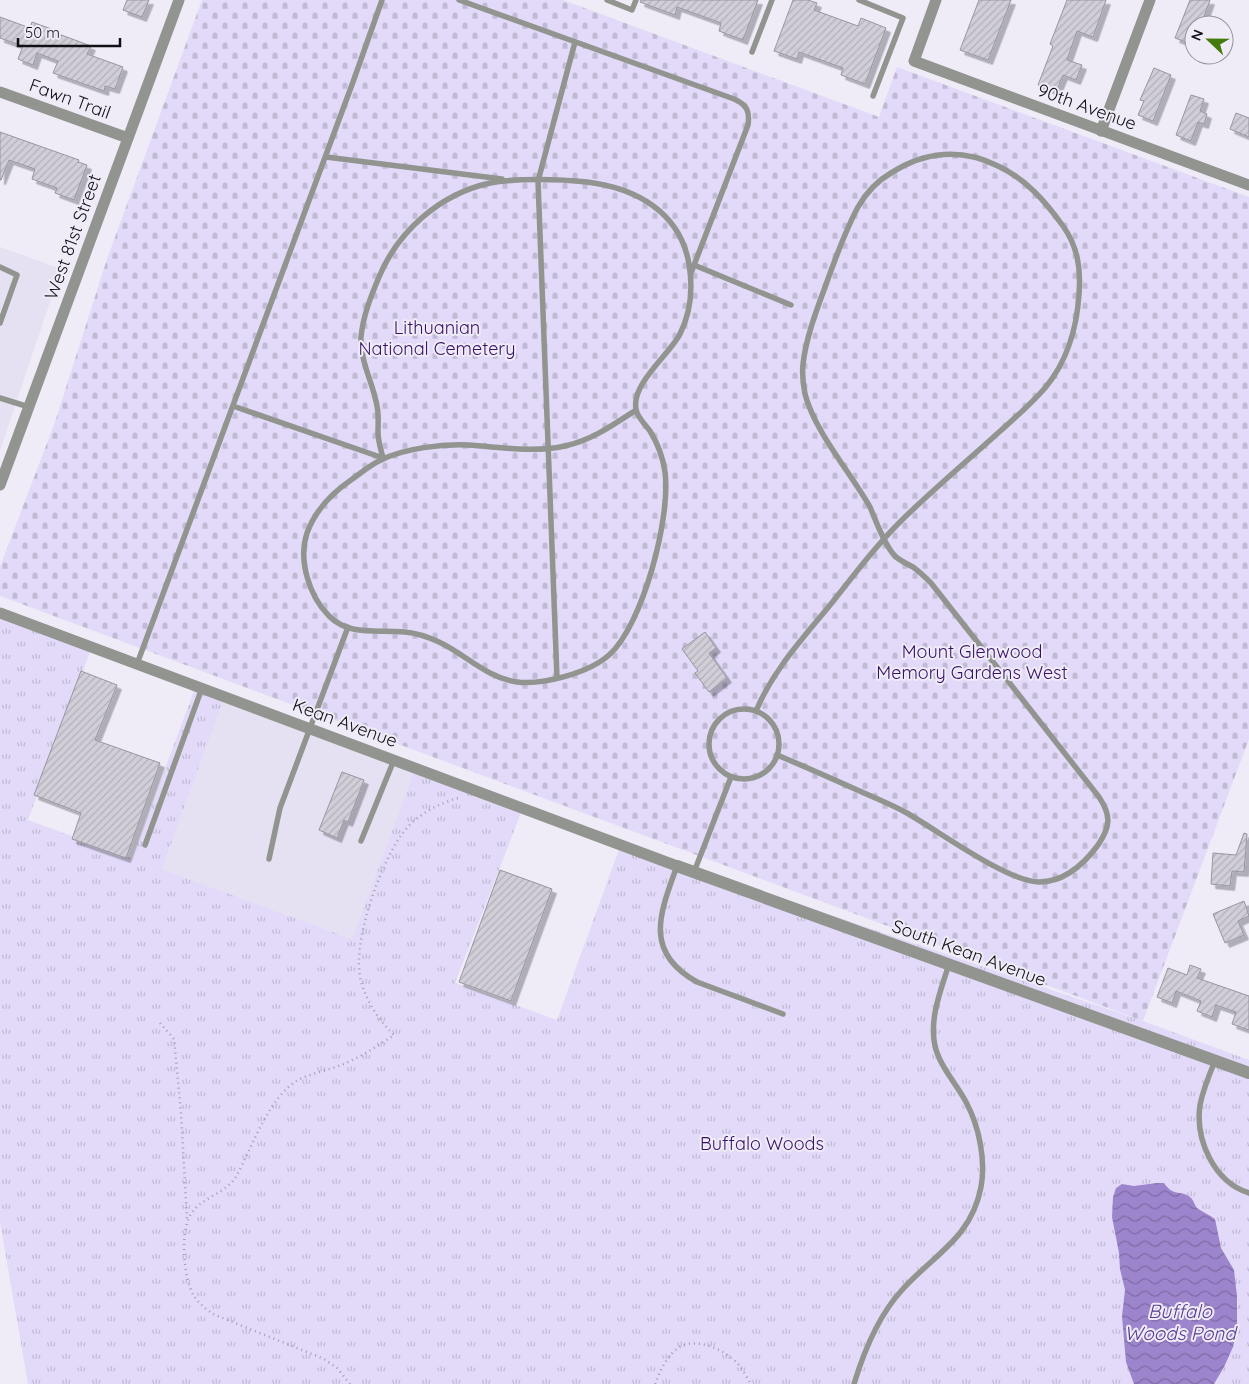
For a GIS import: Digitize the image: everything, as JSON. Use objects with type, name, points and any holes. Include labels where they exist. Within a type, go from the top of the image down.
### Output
[{"type":"street","name":"West 81st Street","points":[[0,485],[179,0]]},
{"type":"street","name":"90th Avenue","points":[[936,0],[914,61],[1101,132],[1249,185]]},
{"type":"street","points":[[1101,132],[1150,0]]},
{"type":"street","name":"Fawn Trail","points":[[0,92],[128,138]]},
{"type":"street","name":"Kean Avenue","points":[[0,613],[677,866]]},
{"type":"street","name":"South Kean Avenue","points":[[677,866],[1249,1073]]},
{"type":"lane","points":[[137,664],[326,157],[382,0]]},
{"type":"lane","points":[[458,0],[742,102],[749,112],[748,126],[691,273]]},
{"type":"lane","points":[[607,0],[632,10],[636,0]]},
{"type":"lane","points":[[752,52],[772,0]]},
{"type":"lane","points":[[859,0],[903,18],[873,96]]},
{"type":"lane","points":[[557,678],[538,181],[575,42]]},
{"type":"lane","points":[[756,711],[764,693],[781,665],[885,539],[904,518],[1045,388],[1061,363],[1074,329],[1078,307],[1080,278],[1074,246],[1050,208],[1022,180],[1004,168],[986,160],[972,155],[942,154],[925,157],[889,174],[873,187],[859,205],[836,254],[806,345],[802,376],[808,403],[826,437],[867,501],[885,539],[894,556],[922,573],[931,583],[1099,797],[1106,807],[1108,816],[1105,834],[1098,845],[1076,868],[1051,880],[1038,882],[1026,880],[988,863],[904,811],[777,755]]},
{"type":"lane","points":[[326,157],[509,180],[557,180],[602,184],[644,199],[658,209],[682,238],[688,254],[691,273],[691,298],[688,314],[680,334],[646,377],[635,404],[636,410],[661,452],[666,484],[662,526],[648,581],[627,632],[617,647],[598,664],[587,670],[557,678],[520,683],[496,676],[439,642],[422,636],[404,632],[380,632],[348,627],[332,620],[317,600],[307,577],[304,551],[305,540],[316,513],[329,499],[343,486],[383,458],[417,449],[444,446],[464,445],[526,450],[549,449],[575,444],[595,436],[636,410]]},
{"type":"lane","points":[[383,458],[379,444],[377,404],[365,367],[362,334],[370,299],[383,268],[397,243],[414,224],[437,206],[468,190],[486,184],[509,180]]},
{"type":"lane","points":[[694,265],[791,305]]},
{"type":"lane","points":[[0,267],[17,275],[0,323]]},
{"type":"lane","points":[[0,398],[29,407]]},
{"type":"lane","points":[[233,406],[383,458]]},
{"type":"lane","points":[[269,859],[280,808],[348,627]]},
{"type":"lane","points":[[145,845],[202,688]]},
{"type":"lane","points":[[736,709],[756,711],[772,722],[779,744],[777,755],[772,764],[758,775],[749,778],[731,777],[716,764],[710,754],[709,742],[712,730],[719,719],[726,713],[736,709]]},
{"type":"lane","points":[[361,841],[394,760]]},
{"type":"lane","points":[[694,872],[731,777]]},
{"type":"lane","points":[[677,866],[663,903],[660,920],[660,932],[667,956],[674,966],[684,975],[697,982],[783,1014]]},
{"type":"lane","points":[[854,1384],[867,1347],[886,1310],[900,1291],[957,1238],[973,1213],[981,1186],[982,1156],[973,1120],[966,1103],[940,1059],[935,1046],[934,1020],[937,1003],[949,964]]},
{"type":"lane","points":[[1215,1060],[1200,1105],[1201,1135],[1205,1148],[1221,1175],[1230,1184],[1249,1193]]},
{"type":"path","points":[[187,1221],[192,1212],[202,1203],[227,1187],[236,1178],[257,1131],[286,1090],[298,1080],[343,1064],[394,1036],[379,1020],[370,1003],[361,980],[359,956],[366,916],[386,861],[403,832],[419,817],[444,802],[483,793]]},
{"type":"path","points":[[160,1023],[174,1039],[181,1112],[187,1221],[184,1252],[187,1278],[193,1295],[202,1306],[213,1314],[324,1359],[337,1368],[350,1384]]},
{"type":"path","points":[[655,1384],[659,1372],[668,1357],[679,1347],[689,1344],[712,1347],[725,1354],[738,1364],[751,1384]]},
{"type":"shaded area","points":[[0,247],[61,269],[0,450]]},
{"type":"shaded area","points":[[224,698],[415,769],[352,939],[162,869]]},
{"type":"green space","points":[[202,0],[563,0],[879,117],[897,67],[1249,197],[1249,739],[1143,1021],[0,596],[0,567],[55,422],[107,259]]},
{"type":"green space","name":"Buffalo Woods","points":[[0,616],[91,649],[28,820],[132,858],[195,688],[224,698],[162,869],[352,939],[415,769],[523,808],[455,983],[557,1020],[621,844],[613,841],[1143,1021],[1249,1060],[1249,1384],[28,1384],[0,1222]]},
{"type":"water","name":"Buffalo Woods Pond","points":[[1164,1183],[1175,1192],[1188,1195],[1197,1208],[1215,1219],[1221,1248],[1234,1270],[1237,1296],[1237,1330],[1233,1347],[1214,1384],[1134,1384],[1126,1362],[1122,1316],[1125,1290],[1112,1217],[1113,1197],[1116,1188],[1122,1184],[1134,1186]]},
{"type":"building","points":[[127,0],[149,0],[142,17],[123,10]]},
{"type":"building","points":[[641,0],[758,0],[743,40],[719,31],[721,23],[677,7],[675,15],[640,2]]},
{"type":"building","points":[[793,0],[808,0],[817,3],[814,10],[858,26],[861,18],[886,28],[865,84],[841,75],[843,68],[799,52],[797,59],[774,51]]},
{"type":"building","points":[[979,0],[1011,0],[988,60],[960,50]]},
{"type":"building","points":[[1067,0],[1106,0],[1093,37],[1077,31],[1067,60],[1082,65],[1076,80],[1063,75],[1056,92],[1038,85],[1053,46],[1050,44]]},
{"type":"building","points":[[1190,0],[1210,0],[1205,15],[1184,15]]},
{"type":"building","points":[[1184,15],[1184,41],[1175,38]]},
{"type":"building","points":[[0,17],[30,28],[32,22],[91,46],[87,54],[123,67],[115,89],[105,86],[104,91],[53,73],[58,61],[37,53],[33,65],[18,59],[23,46],[0,38]]},
{"type":"building","points":[[1154,68],[1171,75],[1153,121],[1138,115],[1144,101],[1140,100]]},
{"type":"building","points":[[1191,95],[1204,99],[1200,111],[1207,114],[1204,124],[1198,122],[1191,141],[1176,135]]},
{"type":"building","points":[[1236,113],[1249,118],[1249,137],[1230,129]]},
{"type":"building","points":[[0,132],[79,160],[78,162],[87,165],[74,200],[55,193],[57,188],[32,179],[35,169],[9,160],[0,180]]},
{"type":"building","points":[[705,632],[716,648],[709,653],[727,678],[709,692],[695,673],[698,671],[682,649]]},
{"type":"building","points":[[81,671],[117,685],[95,740],[160,763],[126,858],[72,839],[81,813],[34,795]]},
{"type":"building","points":[[342,772],[364,780],[348,822],[344,820],[337,838],[319,830]]},
{"type":"building","points":[[1244,833],[1247,834],[1244,872],[1232,871],[1230,886],[1211,884],[1213,853],[1236,855]]},
{"type":"building","points":[[500,870],[552,889],[511,1001],[459,982]]},
{"type":"building","points":[[1244,901],[1249,916],[1238,921],[1244,935],[1225,943],[1213,914]]},
{"type":"building","points":[[1190,965],[1201,969],[1197,978],[1249,996],[1249,1030],[1232,1024],[1236,1012],[1216,1005],[1212,1017],[1197,1011],[1201,1001],[1176,991],[1172,1003],[1157,997],[1168,968],[1187,975]]},
{"type":"park label","name":"Lithuanian National Cemetery","points":[[437,338]]},
{"type":"park label","name":"Mount Glenwood Memory Gardens West","points":[[972,662]]}]
